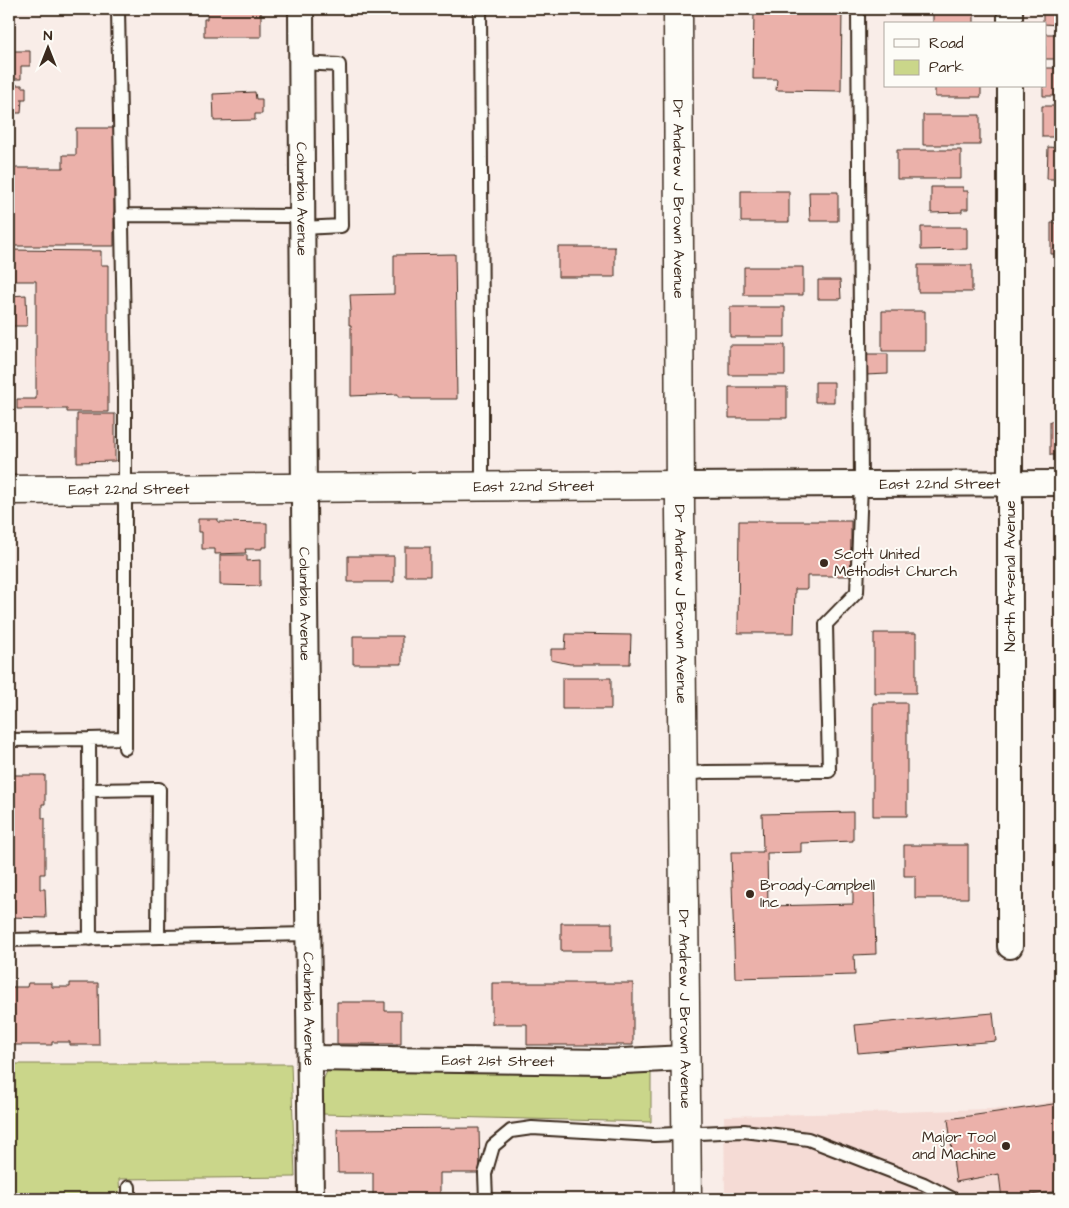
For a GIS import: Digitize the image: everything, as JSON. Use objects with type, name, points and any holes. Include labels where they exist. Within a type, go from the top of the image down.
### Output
[{"type":"main road","name":"Dr Andrew J Brown Avenue","points":[[678,9],[680,485],[687,1199]]},
{"type":"main road","name":"East 22nd Street","points":[[9,490],[680,485]]},
{"type":"street","name":"Columbia Avenue","points":[[301,9],[311,1199]]},
{"type":"street","points":[[1010,9],[1010,22]]},
{"type":"street","name":"North Arsenal Avenue","points":[[1010,88],[1010,946]]},
{"type":"street","name":"East 22nd Street","points":[[680,485],[1060,483]]},
{"type":"street","name":"East 21st Street","points":[[310,1058],[594,1062],[685,1058]]},
{"type":"lane","points":[[9,740],[89,739],[125,743],[125,387],[118,9]]},
{"type":"lane","points":[[480,9],[482,487]]},
{"type":"lane","points":[[683,774],[706,772],[829,771],[826,624],[856,592],[861,484],[858,9]]},
{"type":"lane","points":[[122,215],[303,222],[341,226],[339,65],[302,63]]},
{"type":"lane","points":[[89,739],[90,939]]},
{"type":"lane","points":[[89,790],[159,789],[158,937]]},
{"type":"lane","points":[[9,940],[308,934]]},
{"type":"lane","points":[[486,1199],[486,1174],[493,1146],[510,1131],[532,1128],[654,1135],[744,1131],[808,1139],[924,1184],[953,1199]]},
{"type":"shaded area","points":[[1060,1100],[1060,1199],[725,1199],[724,1116],[1019,1108]]},
{"type":"green space","points":[[9,1064],[291,1064],[295,1177],[119,1179],[120,1199],[9,1199]]},
{"type":"green space","points":[[328,1069],[651,1071],[651,1122],[322,1114],[321,1085]]},
{"type":"building","points":[[207,9],[261,9],[261,37],[204,37],[204,19],[207,19]]},
{"type":"building","points":[[754,9],[842,9],[841,91],[776,90],[777,79],[753,79]]},
{"type":"building","points":[[933,9],[974,9],[974,22],[933,22]]},
{"type":"building","points":[[1043,9],[1060,9],[1060,25],[1046,24],[1046,22],[1043,22]]},
{"type":"building","points":[[1046,34],[1060,34],[1060,59],[1046,59]]},
{"type":"building","points":[[9,51],[30,51],[30,66],[21,66],[21,79],[9,79]]},
{"type":"building","points":[[1046,68],[1060,68],[1060,96],[1043,96],[1043,88],[1046,88]]},
{"type":"building","points":[[9,85],[22,85],[22,87],[26,87],[26,99],[22,99],[21,113],[9,113]]},
{"type":"building","points":[[935,88],[981,88],[981,97],[935,97]]},
{"type":"building","points":[[255,92],[256,99],[262,99],[262,114],[255,114],[255,120],[214,121],[213,94]]},
{"type":"building","points":[[1042,106],[1060,106],[1060,137],[1042,137]]},
{"type":"building","points":[[923,115],[980,115],[980,145],[923,145]]},
{"type":"building","points":[[76,128],[114,128],[114,246],[9,246],[9,168],[63,168],[63,155],[76,155]]},
{"type":"building","points":[[1048,147],[1060,148],[1060,179],[1047,179]]},
{"type":"building","points":[[897,150],[961,150],[961,179],[897,179]]},
{"type":"building","points":[[931,187],[963,187],[963,191],[968,191],[968,209],[962,209],[962,212],[931,213]]},
{"type":"building","points":[[741,191],[789,191],[789,222],[741,222]]},
{"type":"building","points":[[809,192],[838,192],[838,221],[810,221]]},
{"type":"building","points":[[1051,223],[1060,223],[1060,254],[1051,254]]},
{"type":"building","points":[[921,227],[967,227],[967,249],[921,250]]},
{"type":"building","points":[[558,247],[615,247],[615,277],[558,277]]},
{"type":"building","points":[[9,250],[101,251],[101,265],[108,265],[108,412],[67,412],[67,409],[17,409],[17,399],[36,399],[36,281],[9,281]]},
{"type":"building","points":[[455,254],[457,399],[411,399],[411,397],[398,397],[398,394],[351,396],[350,295],[394,294],[394,255]]},
{"type":"building","points":[[918,265],[972,265],[972,292],[918,292]]},
{"type":"building","points":[[744,267],[803,267],[803,295],[744,295]]},
{"type":"building","points":[[818,280],[840,280],[841,299],[818,299]]},
{"type":"building","points":[[26,295],[27,326],[9,326],[9,296]]},
{"type":"building","points":[[730,307],[785,307],[785,337],[730,337]]},
{"type":"building","points":[[882,311],[925,311],[925,351],[882,351]]},
{"type":"building","points":[[729,345],[785,345],[785,375],[729,375]]},
{"type":"building","points":[[866,354],[888,354],[888,374],[865,375]]},
{"type":"building","points":[[815,382],[834,382],[834,402],[815,402]]},
{"type":"building","points":[[729,387],[787,387],[787,418],[729,418]]},
{"type":"building","points":[[77,414],[115,414],[115,461],[77,462]]},
{"type":"building","points":[[1050,421],[1060,421],[1060,455],[1050,455]]},
{"type":"building","points":[[198,519],[218,519],[218,522],[267,523],[267,547],[262,547],[262,549],[245,549],[246,553],[215,554],[215,549],[202,549],[202,532],[198,532]]},
{"type":"building","points":[[739,521],[851,521],[851,576],[807,576],[807,589],[795,589],[794,633],[738,633]]},
{"type":"building","points":[[405,547],[430,547],[430,576],[405,576]]},
{"type":"building","points":[[220,555],[247,555],[247,561],[260,560],[260,586],[220,585]]},
{"type":"building","points":[[348,556],[394,556],[394,582],[348,582]]},
{"type":"building","points":[[874,633],[916,633],[916,693],[874,693]]},
{"type":"building","points":[[566,634],[631,635],[630,664],[570,664],[551,660],[551,649],[565,649]]},
{"type":"building","points":[[353,636],[402,636],[402,664],[353,664]]},
{"type":"building","points":[[562,678],[611,678],[611,709],[562,709]]},
{"type":"building","points":[[873,703],[907,703],[907,816],[873,816]]},
{"type":"building","points":[[9,775],[45,775],[45,804],[42,804],[42,818],[45,818],[45,874],[40,874],[40,889],[45,889],[46,918],[9,917]]},
{"type":"building","points":[[1058,785],[1060,785],[1060,840],[1058,840]]},
{"type":"building","name":"Broady-Campbell Inc","points":[[853,812],[853,841],[801,843],[801,852],[767,853],[768,906],[853,904],[853,884],[874,884],[876,954],[854,955],[855,975],[735,978],[731,852],[763,852],[762,814]]},
{"type":"building","points":[[904,845],[968,845],[968,898],[915,898],[915,876],[904,876]]},
{"type":"building","points":[[561,923],[612,923],[612,951],[561,951]]},
{"type":"building","points":[[28,983],[52,983],[52,987],[70,987],[70,983],[98,983],[99,1045],[70,1045],[70,1042],[52,1042],[52,1045],[9,1045],[9,987],[27,987]]},
{"type":"building","points":[[492,983],[633,983],[633,1045],[527,1045],[527,1024],[492,1024]]},
{"type":"building","points":[[337,1002],[385,1002],[385,1011],[401,1011],[401,1044],[337,1044]]},
{"type":"building","points":[[993,1013],[996,1041],[858,1053],[855,1025]]},
{"type":"building","name":"Major Tool and Machine","points":[[1060,1103],[1060,1191],[1002,1199],[999,1174],[956,1182],[948,1119]]},
{"type":"building","points":[[479,1128],[480,1173],[440,1173],[440,1199],[373,1199],[373,1173],[338,1173],[337,1129]]},
{"type":"building","points":[[270,1195],[270,1199],[149,1199],[149,1197]]},
{"type":"place","name":"Scott United Methodist Church","points":[[824,563]]},
{"type":"place","name":"Broady-Campbell Inc","points":[[750,894]]},
{"type":"place","name":"Major Tool and Machine","points":[[1006,1146]]}]
